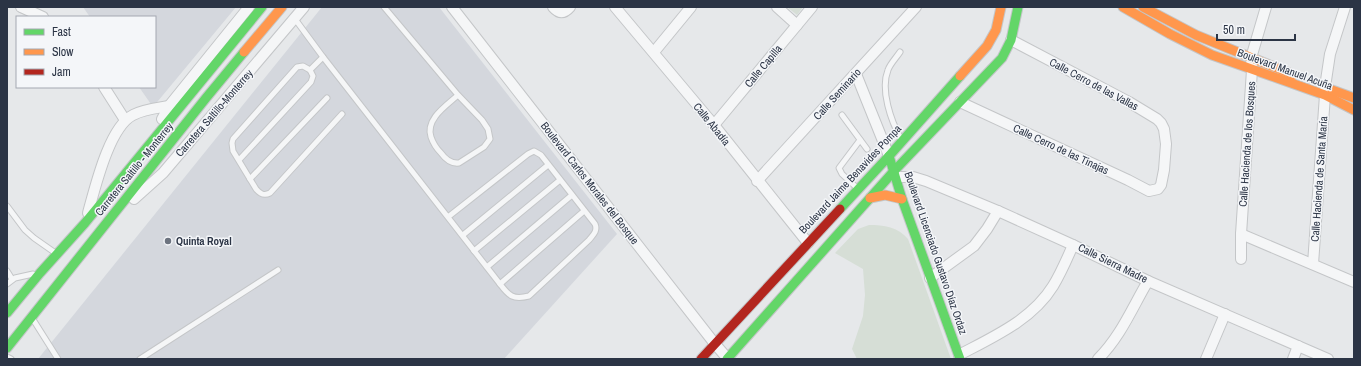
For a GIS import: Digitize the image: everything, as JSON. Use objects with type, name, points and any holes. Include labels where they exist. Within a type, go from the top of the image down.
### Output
[{"type":"main road","name":"Carretera Saltillo - Monterrey","points":[[7,313],[40,273],[85,223],[262,7]]},
{"type":"main road","name":"Carretera Saltillo - Monterrey","points":[[7,348],[206,98],[282,7]]},
{"type":"main road","name":"Boulevard Jaime Benavides Pompa","points":[[701,359],[889,156],[988,46],[996,30],[1001,7]]},
{"type":"main road","points":[[728,359],[870,198],[1002,58],[1007,51],[1011,40],[1018,7]]},
{"type":"main road","name":"Boulevard Manuel Acuña","points":[[1123,7],[1201,50],[1252,70],[1354,98]]},
{"type":"main road","name":"Boulevard Manuel Acuña","points":[[1143,7],[1196,35],[1325,91],[1354,110]]},
{"type":"main road","name":"Boulevard Licenciado Gustavo Díaz Ordaz","points":[[889,156],[902,199],[960,357]]},
{"type":"main road","points":[[870,198],[885,195],[902,199]]},
{"type":"street","points":[[21,7],[41,16]]},
{"type":"street","points":[[145,148],[169,106],[249,7]]},
{"type":"street","name":"Carretera Saltillo-Monterrey","points":[[116,211],[140,194],[163,173],[304,7]]},
{"type":"street","name":"Boulevard Carlos Morales del Bosque","points":[[452,7],[728,359]]},
{"type":"street","points":[[554,7],[559,12],[568,9]]},
{"type":"street","name":"Calle Abadía","points":[[615,7],[714,125],[757,181],[808,243]]},
{"type":"street","points":[[654,52],[690,7]]},
{"type":"street","points":[[777,7],[797,25]]},
{"type":"street","name":"Calle Capilla","points":[[714,125],[812,7]]},
{"type":"street","name":"Calle Seminario","points":[[757,181],[916,7]]},
{"type":"street","name":"Calle Hacienda de los Bosques","points":[[1241,259],[1241,234],[1252,70],[1251,58],[1266,7]]},
{"type":"street","name":"Calle Hacienda de Santa María","points":[[1313,264],[1325,91],[1330,54],[1345,7]]},
{"type":"street","name":"Calle Cerro de las Vallas","points":[[1011,40],[1157,119],[1164,129],[1166,137],[1164,170],[1161,186]]},
{"type":"street","points":[[856,74],[889,156]]},
{"type":"street","points":[[105,88],[125,120]]},
{"type":"street","name":"Calle Cerro de las Tinajas","points":[[960,102],[1128,180],[1144,189],[1154,191],[1158,190],[1161,186]]},
{"type":"street","points":[[85,223],[107,152],[125,120],[142,111],[169,106]]},
{"type":"street","name":"Calle Sierra Madre","points":[[894,174],[926,181],[998,211],[1074,245],[1148,281],[1328,359]]},
{"type":"street","points":[[930,278],[974,246],[988,229],[998,211]]},
{"type":"street","points":[[1241,234],[1354,282]]},
{"type":"street","points":[[960,357],[1010,327],[1036,308],[1054,286],[1074,245]]},
{"type":"street","points":[[1098,359],[1125,326],[1148,281]]},
{"type":"street","points":[[1206,359],[1225,314]]},
{"type":"street","points":[[1293,359],[1298,346]]},
{"type":"lane","points":[[384,7],[458,95],[482,120],[488,129],[490,139],[484,147],[455,164],[446,160],[436,146],[431,137],[430,128],[436,116],[458,95]]},
{"type":"lane","points":[[295,19],[323,57],[500,284],[511,296],[516,298],[529,296],[594,234],[596,229],[595,224],[539,153],[534,151],[448,217]]},
{"type":"lane","points":[[900,52],[888,71],[885,84],[888,104],[894,124],[902,141]]},
{"type":"lane","points":[[310,70],[323,57]]},
{"type":"lane","points":[[238,160],[313,79],[310,70],[305,66],[297,67],[234,139],[232,147],[238,160],[259,192],[266,195],[270,193],[342,114]]},
{"type":"lane","points":[[250,179],[327,98]]},
{"type":"lane","points":[[842,115],[867,149]]},
{"type":"lane","points":[[858,189],[842,174],[839,168],[860,140]]},
{"type":"lane","points":[[462,235],[548,165]]},
{"type":"lane","points":[[474,250],[560,180]]},
{"type":"lane","points":[[487,267],[572,195]]},
{"type":"lane","points":[[7,206],[25,230],[57,254]]},
{"type":"lane","points":[[500,284],[584,211]]},
{"type":"lane","points":[[140,359],[278,270]]},
{"type":"lane","points":[[7,271],[12,279]]},
{"type":"lane","points":[[7,284],[12,279],[20,276],[40,273]]},
{"type":"lane","points":[[32,318],[58,359]]},
{"type":"lane","points":[[7,358],[11,359]]},
{"type":"shaded area","points":[[83,7],[236,7],[153,107],[140,88],[156,88],[156,16],[89,16]]},
{"type":"shaded area","points":[[322,7],[439,7],[617,234],[504,359],[38,359]]},
{"type":"shaded area","points":[[787,7],[803,7],[797,15]]},
{"type":"shaded area","points":[[869,225],[895,229],[908,239],[951,359],[857,359],[852,349],[863,316],[865,295],[863,269],[835,253],[858,229]]},
{"type":"traffic: fast","points":[[7,313],[40,273],[85,223],[262,7]]},
{"type":"traffic: fast","points":[[894,171],[1002,58],[1011,40],[1018,7]]},
{"type":"traffic: fast","points":[[7,348],[244,52]]},
{"type":"traffic: fast","points":[[960,76],[889,156],[902,199],[960,359]]},
{"type":"traffic: fast","points":[[840,209],[889,156]]},
{"type":"traffic: fast","points":[[727,359],[894,171]]},
{"type":"traffic: slow","points":[[244,52],[282,7]]},
{"type":"traffic: slow","points":[[960,76],[987,46],[996,30],[1001,7]]},
{"type":"traffic: slow","points":[[1123,7],[1170,34],[1212,55],[1325,95],[1354,110]]},
{"type":"traffic: slow","points":[[1143,7],[1196,35],[1294,75]]},
{"type":"traffic: slow","points":[[1332,90],[1354,98]]},
{"type":"traffic: slow","points":[[870,198],[885,195],[902,199]]},
{"type":"traffic: jam","points":[[701,359],[840,209]]},
{"type":"place","name":"Quinta Royal","points":[[168,241]]}]
